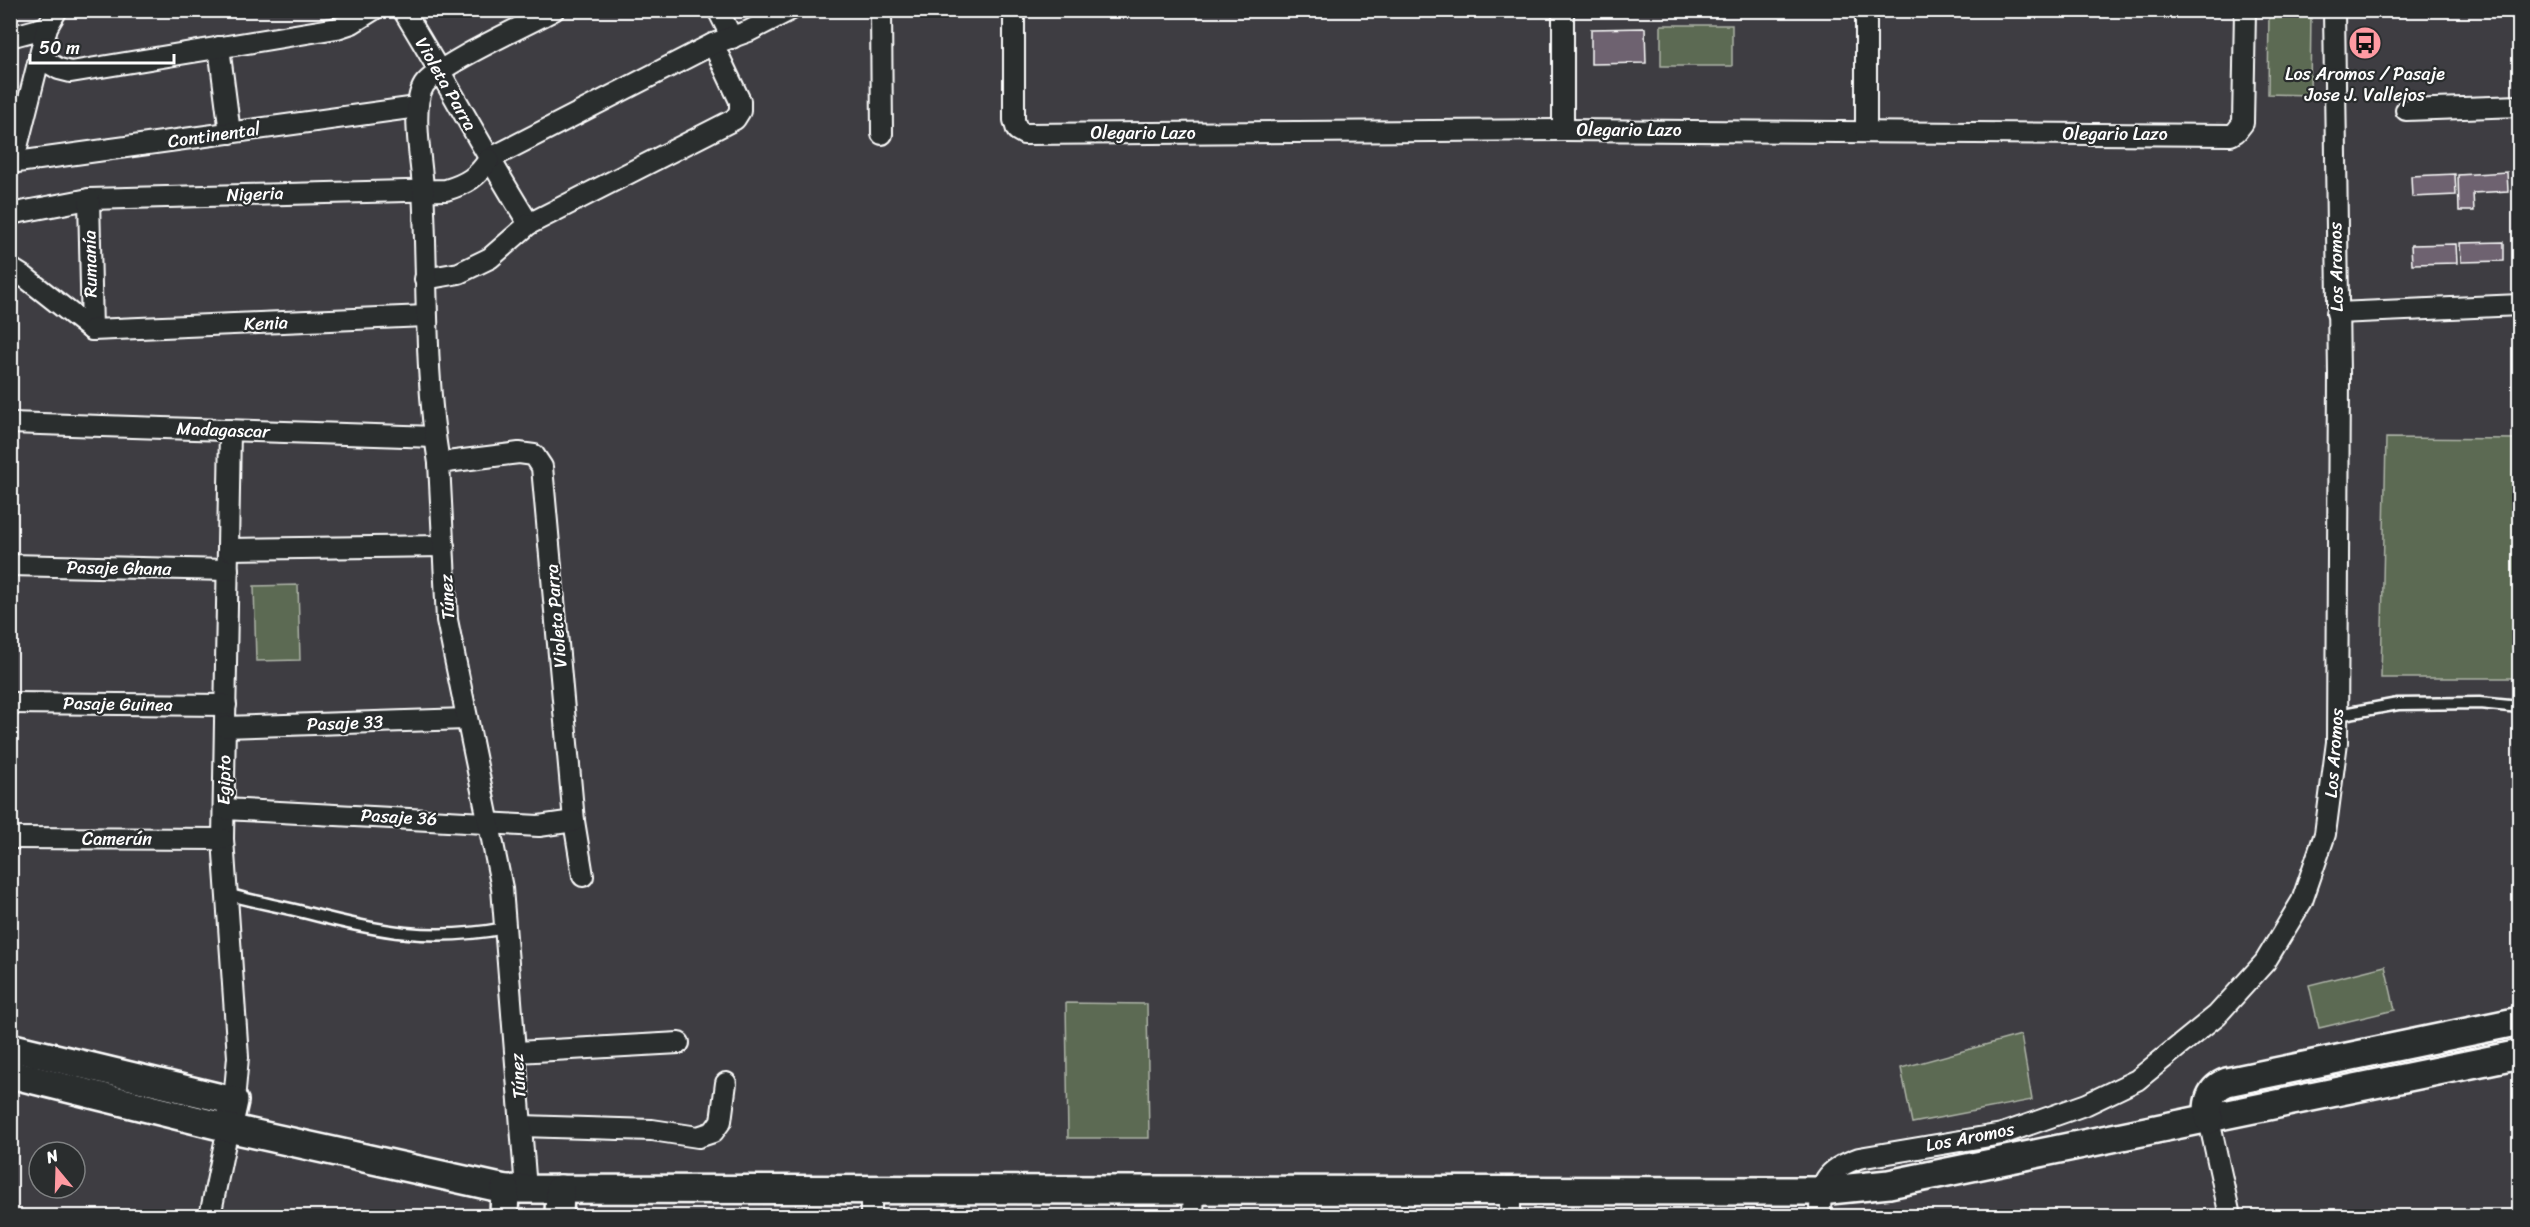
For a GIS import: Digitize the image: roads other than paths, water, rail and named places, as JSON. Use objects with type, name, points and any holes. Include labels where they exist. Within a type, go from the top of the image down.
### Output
[{"type":"street","points":[[40,58],[59,69],[71,72],[337,28],[352,23],[373,10]]},
{"type":"street","name":"Violeta Parra","points":[[403,10],[529,224]]},
{"type":"street","points":[[440,70],[554,10]]},
{"type":"street","points":[[718,10],[732,38]]},
{"type":"street","points":[[489,159],[713,44],[732,38],[790,10]]},
{"type":"street","points":[[881,10],[882,134]]},
{"type":"street","name":"Olegario Lazo","points":[[1014,10],[1014,120],[1017,130],[1023,134],[1563,130],[2230,135],[2240,128],[2244,117],[2245,10]]},
{"type":"street","points":[[1563,10],[1563,130]]},
{"type":"street","points":[[1866,10],[1866,132]]},
{"type":"street","name":"Los Aromos","points":[[1820,1204],[1826,1178],[1836,1169],[1859,1158],[2002,1134],[2086,1104],[2137,1080],[2217,1015],[2265,962],[2302,901],[2327,827],[2337,742],[2339,374],[2334,10]]},
{"type":"street","points":[[10,37],[52,19]]},
{"type":"street","points":[[12,163],[52,19]]},
{"type":"street","points":[[425,279],[459,273],[490,258],[529,224],[735,119],[740,111],[740,101],[713,44]]},
{"type":"street","points":[[219,47],[230,133]]},
{"type":"street","name":"Túnez","points":[[440,70],[423,86],[417,106],[423,190],[426,316],[439,463],[447,620],[502,888],[522,1126],[515,1189]]},
{"type":"street","name":"Continental","points":[[12,163],[417,106]]},
{"type":"street","points":[[2406,110],[2520,106]]},
{"type":"street","name":"Nigeria","points":[[10,214],[89,199],[446,190],[465,185],[480,172],[489,159]]},
{"type":"street","name":"Rumanía","points":[[89,199],[99,330]]},
{"type":"street","name":"Rumanía","points":[[10,268],[99,330]]},
{"type":"street","points":[[2337,313],[2520,305]]},
{"type":"street","name":"Kenia","points":[[99,330],[426,316]]},
{"type":"street","name":"Madagascar","points":[[10,423],[435,437]]},
{"type":"street","name":"Egipto","points":[[228,1128],[234,1101],[238,1057],[223,840],[231,430]]},
{"type":"street","name":"Violeta Parra","points":[[439,463],[519,453],[534,455],[542,467],[574,821],[583,876]]},
{"type":"street","points":[[229,549],[444,546]]},
{"type":"street","name":"Pasaje Ghana","points":[[10,565],[228,570]]},
{"type":"street","name":"Pasaje Guinea","points":[[10,703],[226,705]]},
{"type":"street","name":"Pasaje 33","points":[[225,727],[466,719]]},
{"type":"street","name":"Pasaje 36","points":[[224,809],[539,826],[574,821]]},
{"type":"street","name":"Camerún","points":[[10,838],[223,840]]},
{"type":"street","points":[[2230,1216],[2207,1111],[2209,1098],[2216,1088],[2227,1082],[2520,1021]]},
{"type":"street","points":[[517,1052],[679,1043]]},
{"type":"street","points":[[10,1047],[234,1101]]},
{"type":"street","points":[[10,1074],[228,1128],[515,1189],[1510,1190],[1820,1204],[1889,1184],[2209,1120],[2520,1054]]},
{"type":"street","points":[[522,1126],[652,1130],[698,1137],[713,1132],[721,1121],[726,1083]]},
{"type":"street","points":[[210,1216],[228,1128]]},
{"type":"street","points":[[504,1216],[515,1189]]},
{"type":"street","points":[[560,1189],[560,1216]]},
{"type":"street","points":[[871,1189],[871,1216]]},
{"type":"street","points":[[1193,1216],[1194,1189]]},
{"type":"street","points":[[1510,1190],[1510,1216]]},
{"type":"lane","points":[[2338,714],[2398,704],[2479,703],[2520,707]]},
{"type":"lane","points":[[227,894],[364,927],[413,935],[455,936],[506,928]]},
{"type":"place","name":"Los Aromos / Pasaje Jose J. Vallejos","points":[[2365,43]]}]
